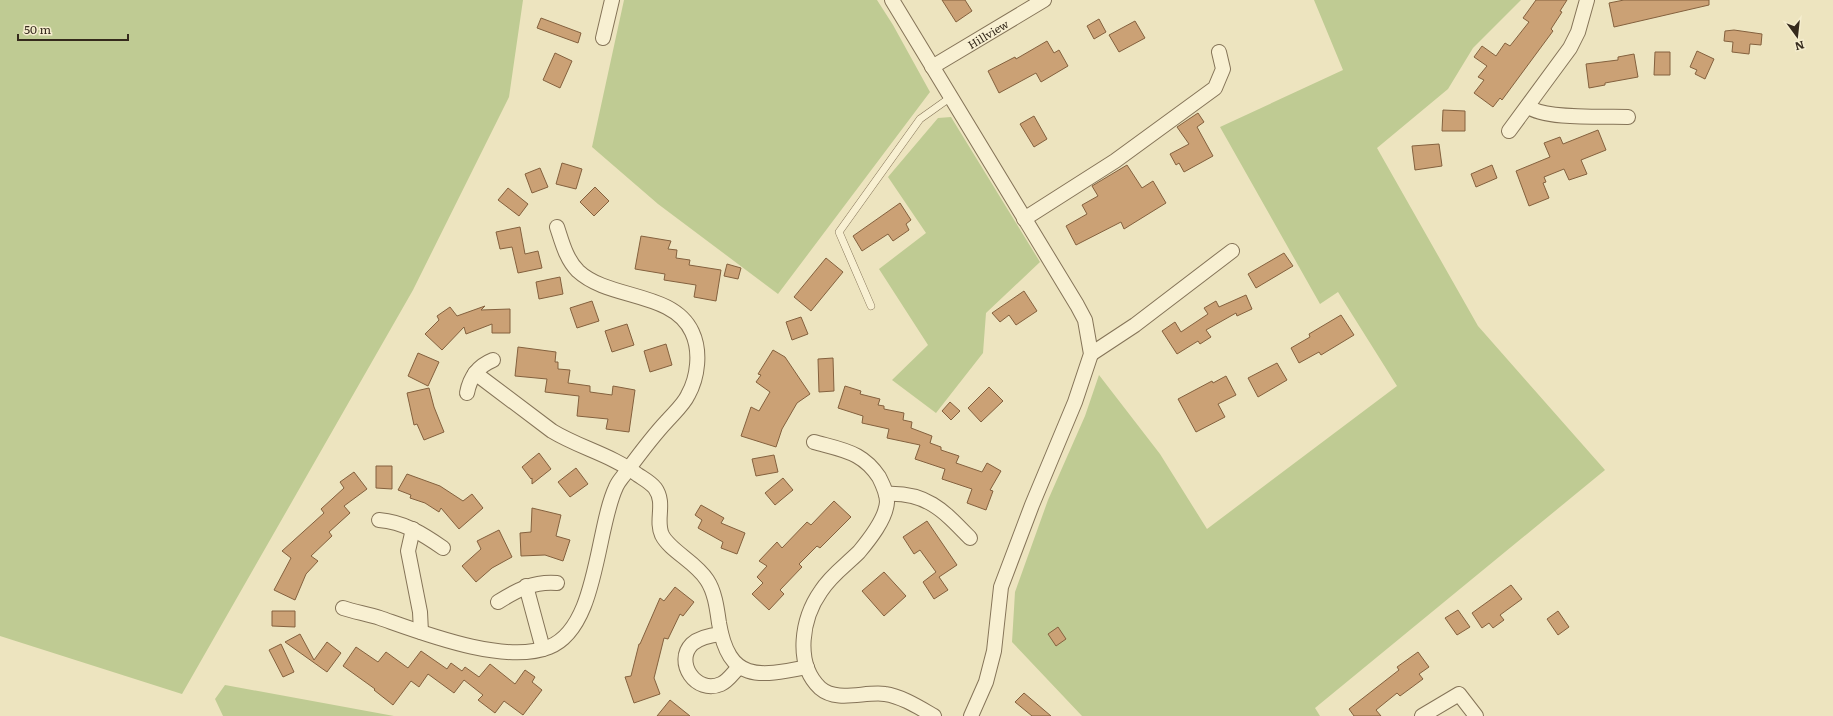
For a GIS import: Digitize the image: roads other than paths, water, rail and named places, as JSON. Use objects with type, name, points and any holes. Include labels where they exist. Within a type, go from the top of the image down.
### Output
[{"type":"street","points":[[603,38],[612,0]]},
{"type":"street","points":[[892,0],[1085,320],[1091,354],[1075,402],[1032,505],[1001,587],[994,651],[986,682],[971,716]]},
{"type":"street","name":"Hillview","points":[[932,67],[1044,0]]},
{"type":"street","points":[[1509,131],[1570,48],[1578,32],[1587,0]]},
{"type":"street","points":[[1024,218],[1114,161],[1215,88],[1223,69],[1219,52]]},
{"type":"street","points":[[1528,106],[1531,109],[1546,114],[1628,117]]},
{"type":"street","points":[[343,608],[377,617],[420,632],[496,650],[519,652],[551,647],[573,628],[589,593],[609,502],[617,484],[629,467],[688,396],[694,381],[697,365],[697,351],[693,333],[685,320],[670,309],[655,302],[605,287],[590,280],[578,270],[564,249],[557,226]]},
{"type":"street","points":[[1091,354],[1135,325],[1232,251]]},
{"type":"street","points":[[467,393],[469,382],[475,373],[484,364],[493,360]]},
{"type":"street","points":[[475,373],[552,431],[629,467],[655,488],[659,496],[661,506],[660,526],[662,534],[667,542],[691,562],[707,580],[716,605],[721,634],[730,656],[738,667],[745,670],[765,673],[778,673],[807,667]]},
{"type":"street","points":[[814,442],[848,451],[858,456],[875,471],[886,494],[887,503],[882,518],[875,529],[858,552],[830,579],[814,602],[805,630],[804,647],[810,678],[822,690],[835,696],[886,694],[900,698],[934,716]]},
{"type":"street","points":[[886,494],[908,494],[927,501],[948,515],[970,538]]},
{"type":"street","points":[[379,520],[392,521],[413,529],[443,548]]},
{"type":"street","points":[[413,529],[408,551],[420,612],[420,632]]},
{"type":"street","points":[[498,602],[526,586],[544,582],[557,583]]},
{"type":"street","points":[[526,586],[543,649]]},
{"type":"street","points":[[721,634],[706,637],[692,644],[686,658],[686,665],[691,677],[705,686],[712,687],[721,684],[728,679],[738,667]]},
{"type":"street","points":[[1422,716],[1459,694],[1476,716]]},
{"type":"lane","points":[[871,306],[839,232],[920,119],[951,97]]}]
